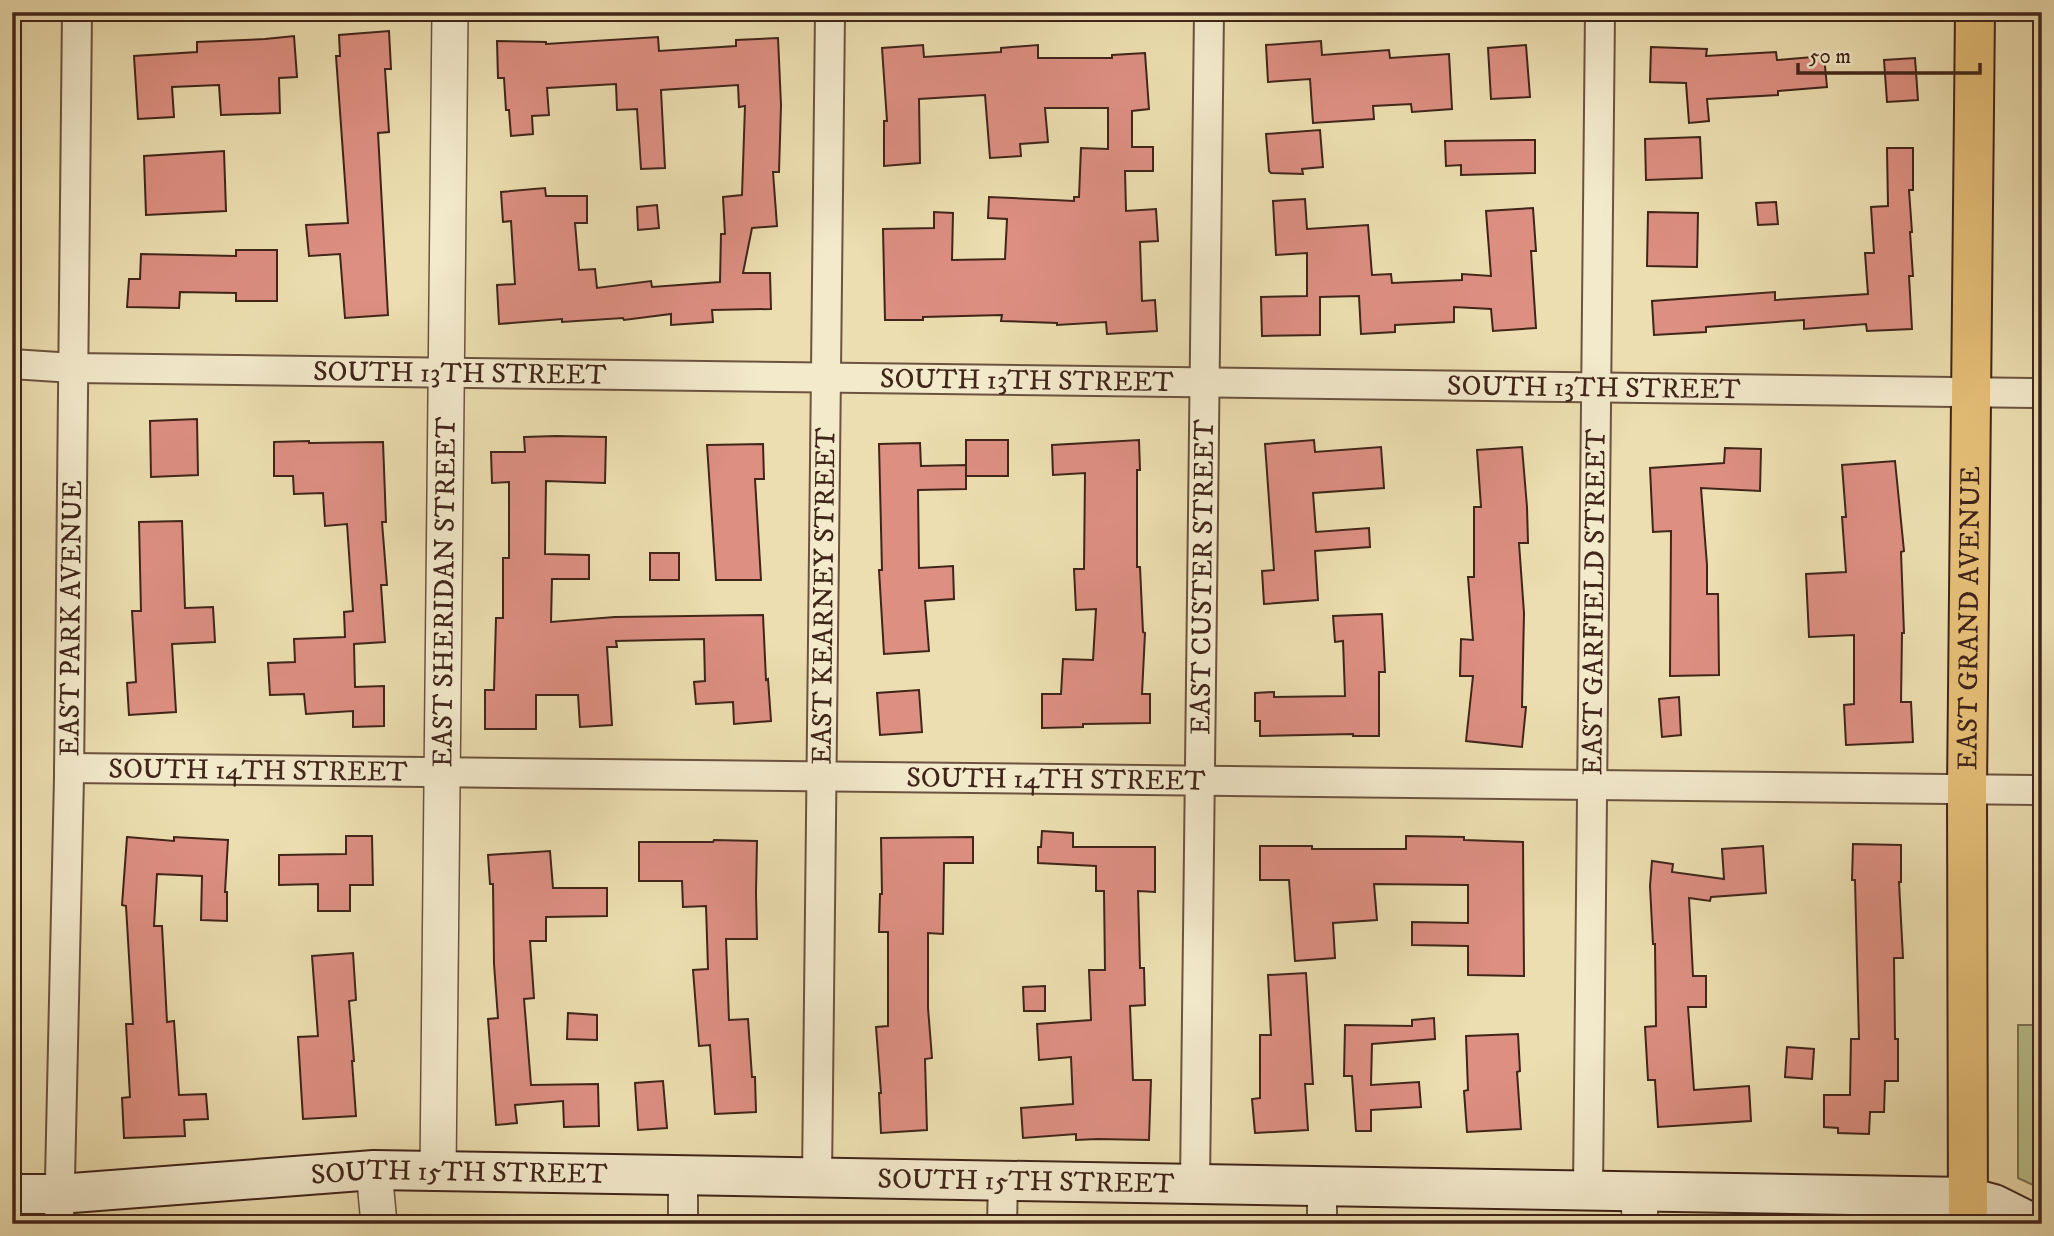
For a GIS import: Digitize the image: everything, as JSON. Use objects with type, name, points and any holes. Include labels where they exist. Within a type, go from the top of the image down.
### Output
[{"type":"main road","name":"EAST GRAND AVENUE","points":[[1968,1210],[1967,789],[1975,12]]},
{"type":"main road","name":"SOUTH 15TH STREET","points":[[12,1194],[59,1209],[374,1170],[1588,1190],[1639,1207],[1968,1210],[1994,1204],[2034,1224]]},
{"type":"street","name":"EAST PARK AVENUE","points":[[59,1209],[69,768],[77,12]]},
{"type":"street","name":"EAST SHERIDAN STREET","points":[[438,1171],[450,12]]},
{"type":"street","name":"EAST KEARNEY STREET","points":[[817,1179],[830,12]]},
{"type":"street","name":"EAST CUSTER STREET","points":[[1195,1184],[1209,12]]},
{"type":"street","name":"EAST GARFIELD STREET","points":[[1588,1190],[1601,12]]},
{"type":"street","name":"SOUTH 13TH STREET","points":[[12,364],[73,368],[2042,393]]},
{"type":"street","name":"SOUTH 14TH STREET","points":[[69,768],[2042,790]]},
{"type":"street","points":[[374,1170],[379,1224]]},
{"type":"street","points":[[683,1176],[683,1224]]},
{"type":"street","points":[[1002,1224],[1003,1181]]},
{"type":"street","points":[[1322,1186],[1322,1224]]},
{"type":"green space","points":[[2018,1025],[2042,1025],[2042,1189],[2018,1178]]},
{"type":"building","points":[[389,31],[391,69],[385,69],[389,132],[378,133],[388,315],[345,318],[340,254],[309,256],[306,225],[348,223],[336,56],[340,56],[339,35]]},
{"type":"building","points":[[294,36],[297,77],[279,78],[280,113],[221,115],[219,85],[172,87],[174,117],[138,119],[134,56],[197,52],[197,42]]},
{"type":"building","points":[[658,37],[659,51],[736,46],[736,40],[778,38],[781,105],[779,172],[773,172],[777,226],[752,228],[743,273],[770,273],[771,309],[712,310],[713,322],[671,325],[671,314],[624,320],[562,322],[562,319],[499,324],[497,285],[515,284],[511,221],[503,222],[501,192],[545,188],[546,196],[587,196],[587,223],[575,223],[579,270],[595,269],[597,288],[651,281],[652,287],[720,282],[721,234],[725,234],[723,197],[742,195],[745,106],[739,107],[738,85],[661,90],[665,168],[641,169],[637,109],[617,110],[616,84],[547,88],[549,115],[532,116],[533,134],[511,136],[504,78],[498,78],[497,41],[546,44]]},
{"type":"building","points":[[1321,41],[1322,55],[1389,50],[1390,58],[1449,54],[1452,109],[1412,112],[1411,104],[1373,106],[1374,119],[1313,123],[1310,79],[1268,82],[1266,45]]},
{"type":"building","points":[[923,45],[924,57],[1001,52],[1001,48],[1038,45],[1038,58],[1112,58],[1112,55],[1145,53],[1149,109],[1132,111],[1132,147],[1153,147],[1153,171],[1125,171],[1126,211],[1156,209],[1158,241],[1140,242],[1142,301],[1155,300],[1157,331],[1107,334],[1106,322],[1057,325],[1001,321],[1002,315],[885,320],[883,229],[934,228],[934,212],[953,213],[952,260],[1005,259],[1007,219],[988,218],[989,197],[1074,201],[1074,197],[1079,197],[1081,148],[1108,149],[1108,108],[1045,108],[1048,142],[1020,144],[1021,156],[990,158],[985,95],[919,99],[920,163],[884,166],[884,121],[887,121],[882,48]]},
{"type":"building","points":[[1526,45],[1530,97],[1491,99],[1488,48]]},
{"type":"building","points":[[1651,47],[1707,49],[1706,56],[1776,52],[1777,60],[1824,56],[1827,87],[1778,91],[1778,95],[1707,99],[1709,121],[1689,123],[1686,83],[1650,82]]},
{"type":"building","points":[[1915,58],[1918,100],[1887,102],[1884,60]]},
{"type":"building","points":[[1320,130],[1323,167],[1302,169],[1303,174],[1269,171],[1266,134]]},
{"type":"building","points":[[1700,137],[1702,178],[1646,180],[1645,139]]},
{"type":"building","points":[[1535,140],[1535,173],[1461,175],[1461,165],[1446,166],[1445,141]]},
{"type":"building","points":[[1887,148],[1913,148],[1913,190],[1909,190],[1913,276],[1909,276],[1912,329],[1867,331],[1866,324],[1804,329],[1804,320],[1706,327],[1706,332],[1654,335],[1652,301],[1775,292],[1775,300],[1868,294],[1865,253],[1874,253],[1871,207],[1888,206]]},
{"type":"building","points":[[224,151],[226,211],[146,215],[144,156]]},
{"type":"building","points":[[1305,199],[1307,229],[1368,225],[1372,275],[1391,274],[1392,283],[1462,280],[1462,274],[1491,276],[1486,211],[1533,208],[1536,251],[1531,251],[1536,328],[1493,331],[1491,309],[1454,307],[1454,322],[1395,325],[1395,332],[1361,334],[1359,296],[1320,297],[1320,335],[1262,336],[1261,297],[1307,296],[1307,253],[1276,255],[1273,201]]},
{"type":"building","points":[[1776,202],[1778,224],[1758,225],[1756,203]]},
{"type":"building","points":[[657,205],[659,228],[638,230],[637,207]]},
{"type":"building","points":[[1648,212],[1698,213],[1697,267],[1647,266]]},
{"type":"building","points":[[236,250],[277,250],[277,301],[236,301],[236,293],[180,292],[179,308],[127,307],[129,279],[140,279],[141,254],[236,256]]},
{"type":"building","points":[[197,419],[198,475],[151,477],[150,421]]},
{"type":"building","points":[[524,437],[606,437],[605,483],[546,481],[545,554],[589,555],[589,579],[552,579],[551,622],[615,617],[763,615],[771,721],[734,724],[733,702],[696,704],[694,682],[705,681],[704,639],[616,641],[617,647],[607,647],[612,725],[580,727],[578,695],[536,695],[536,729],[485,729],[485,690],[494,690],[496,618],[503,618],[503,558],[509,558],[509,482],[492,483],[491,452],[525,452]]},
{"type":"building","points":[[966,440],[1008,440],[1008,476],[966,476]]},
{"type":"building","points":[[1139,440],[1137,567],[1140,567],[1145,633],[1142,694],[1150,694],[1150,723],[1042,728],[1042,694],[1061,694],[1063,659],[1093,660],[1096,609],[1076,610],[1074,569],[1084,569],[1085,473],[1053,475],[1052,445]]},
{"type":"building","points":[[1314,440],[1315,452],[1381,447],[1384,488],[1313,493],[1316,532],[1369,528],[1370,547],[1315,551],[1318,600],[1264,604],[1262,571],[1274,570],[1265,444]]},
{"type":"building","points":[[274,442],[383,442],[386,522],[382,522],[387,585],[381,585],[385,642],[354,644],[355,687],[384,686],[384,726],[353,727],[353,711],[306,714],[304,694],[270,695],[268,663],[295,662],[294,639],[345,637],[344,612],[353,611],[347,524],[325,526],[323,493],[294,494],[293,476],[274,476]]},
{"type":"building","points":[[920,443],[921,466],[966,465],[966,489],[918,490],[919,568],[953,566],[954,599],[925,601],[929,651],[884,654],[879,570],[882,570],[879,444]]},
{"type":"building","points":[[763,444],[764,479],[755,479],[761,580],[716,580],[707,445]]},
{"type":"building","points":[[1522,447],[1528,543],[1519,543],[1524,613],[1522,707],[1526,707],[1522,747],[1466,741],[1473,676],[1460,676],[1461,639],[1473,640],[1468,577],[1474,577],[1474,507],[1481,507],[1477,450]]},
{"type":"building","points":[[1725,448],[1761,449],[1760,491],[1701,488],[1707,594],[1718,594],[1719,675],[1670,676],[1671,531],[1653,532],[1650,468],[1724,463]]},
{"type":"building","points":[[1895,461],[1904,551],[1901,552],[1904,633],[1901,702],[1911,702],[1913,742],[1846,745],[1844,705],[1854,704],[1854,635],[1809,637],[1806,574],[1846,572],[1842,465]]},
{"type":"building","points":[[182,521],[185,608],[213,607],[215,642],[172,644],[176,712],[129,715],[127,683],[136,682],[132,611],[141,611],[139,522]]},
{"type":"building","points":[[650,553],[679,553],[679,580],[650,580]]},
{"type":"building","points":[[1382,614],[1385,672],[1379,672],[1379,736],[1260,736],[1260,721],[1255,721],[1255,693],[1274,692],[1274,697],[1345,696],[1343,641],[1335,642],[1333,616]]},
{"type":"building","points":[[919,690],[922,732],[880,735],[877,693]]},
{"type":"building","points":[[1679,697],[1681,735],[1662,737],[1659,699]]},
{"type":"building","points":[[1042,831],[1073,833],[1073,847],[1155,847],[1155,892],[1138,891],[1140,968],[1144,968],[1145,1005],[1130,1006],[1133,1080],[1151,1080],[1149,1140],[1076,1140],[1076,1134],[1023,1138],[1021,1108],[1073,1104],[1071,1057],[1039,1060],[1037,1024],[1091,1020],[1089,970],[1105,970],[1104,891],[1096,891],[1096,866],[1038,863]]},
{"type":"building","points":[[346,836],[372,836],[373,885],[350,885],[350,911],[318,911],[318,884],[279,885],[279,855],[346,854]]},
{"type":"building","points":[[1406,836],[1523,842],[1524,976],[1468,975],[1468,946],[1412,945],[1412,922],[1468,923],[1468,885],[1374,884],[1377,920],[1333,923],[1335,958],[1295,961],[1289,880],[1260,880],[1260,846],[1406,849]]},
{"type":"building","points":[[127,837],[174,841],[174,837],[228,840],[225,892],[227,921],[201,920],[202,876],[157,874],[154,926],[162,926],[167,1022],[174,1021],[179,1095],[206,1094],[208,1119],[184,1120],[185,1136],[124,1138],[122,1098],[130,1097],[126,1024],[133,1024],[126,906],[122,905]]},
{"type":"building","points":[[973,837],[973,863],[944,863],[943,934],[928,933],[928,1008],[932,1058],[925,1059],[927,1130],[881,1133],[876,1027],[888,1026],[888,932],[879,932],[882,894],[881,838]]},
{"type":"building","points":[[757,841],[757,939],[726,939],[729,1020],[748,1019],[756,1112],[715,1114],[710,1045],[699,1046],[693,970],[708,969],[706,906],[683,907],[682,881],[639,881],[639,842]]},
{"type":"building","points":[[1853,844],[1901,845],[1899,882],[1903,958],[1894,958],[1898,1081],[1885,1081],[1884,1112],[1870,1112],[1869,1134],[1838,1133],[1838,1128],[1824,1127],[1824,1095],[1850,1095],[1851,1039],[1859,1039],[1855,880],[1852,880]]},
{"type":"building","points":[[1763,846],[1766,893],[1711,897],[1710,901],[1689,898],[1693,976],[1706,976],[1706,1007],[1688,1007],[1694,1090],[1749,1086],[1751,1121],[1658,1127],[1655,1080],[1648,1080],[1645,1027],[1656,1026],[1655,944],[1650,886],[1652,861],[1673,864],[1672,872],[1724,879],[1722,849]]},
{"type":"building","points":[[550,851],[553,888],[607,888],[607,916],[546,917],[546,941],[530,941],[534,998],[524,999],[531,1085],[598,1084],[599,1126],[564,1127],[563,1101],[515,1105],[517,1123],[496,1125],[488,1019],[498,1018],[493,884],[490,884],[488,855]]},
{"type":"building","points":[[353,953],[356,1000],[349,1001],[356,1116],[303,1119],[298,1037],[318,1036],[312,956]]},
{"type":"building","points":[[1306,973],[1313,1084],[1305,1084],[1308,1130],[1255,1133],[1252,1099],[1260,1098],[1260,1035],[1271,1035],[1268,975]]},
{"type":"building","points":[[1045,986],[1045,1011],[1024,1011],[1023,987]]},
{"type":"building","points":[[568,1013],[597,1015],[597,1040],[567,1039]]},
{"type":"building","points":[[1434,1018],[1435,1039],[1372,1044],[1371,1085],[1419,1082],[1421,1107],[1371,1110],[1371,1131],[1356,1131],[1352,1076],[1344,1076],[1345,1025],[1412,1026],[1412,1020]]},
{"type":"building","points":[[1518,1034],[1520,1071],[1517,1072],[1521,1129],[1467,1132],[1464,1091],[1468,1090],[1466,1036]]},
{"type":"building","points":[[1787,1047],[1814,1049],[1812,1079],[1785,1077]]},
{"type":"building","points":[[663,1081],[667,1128],[638,1130],[635,1083]]}]
